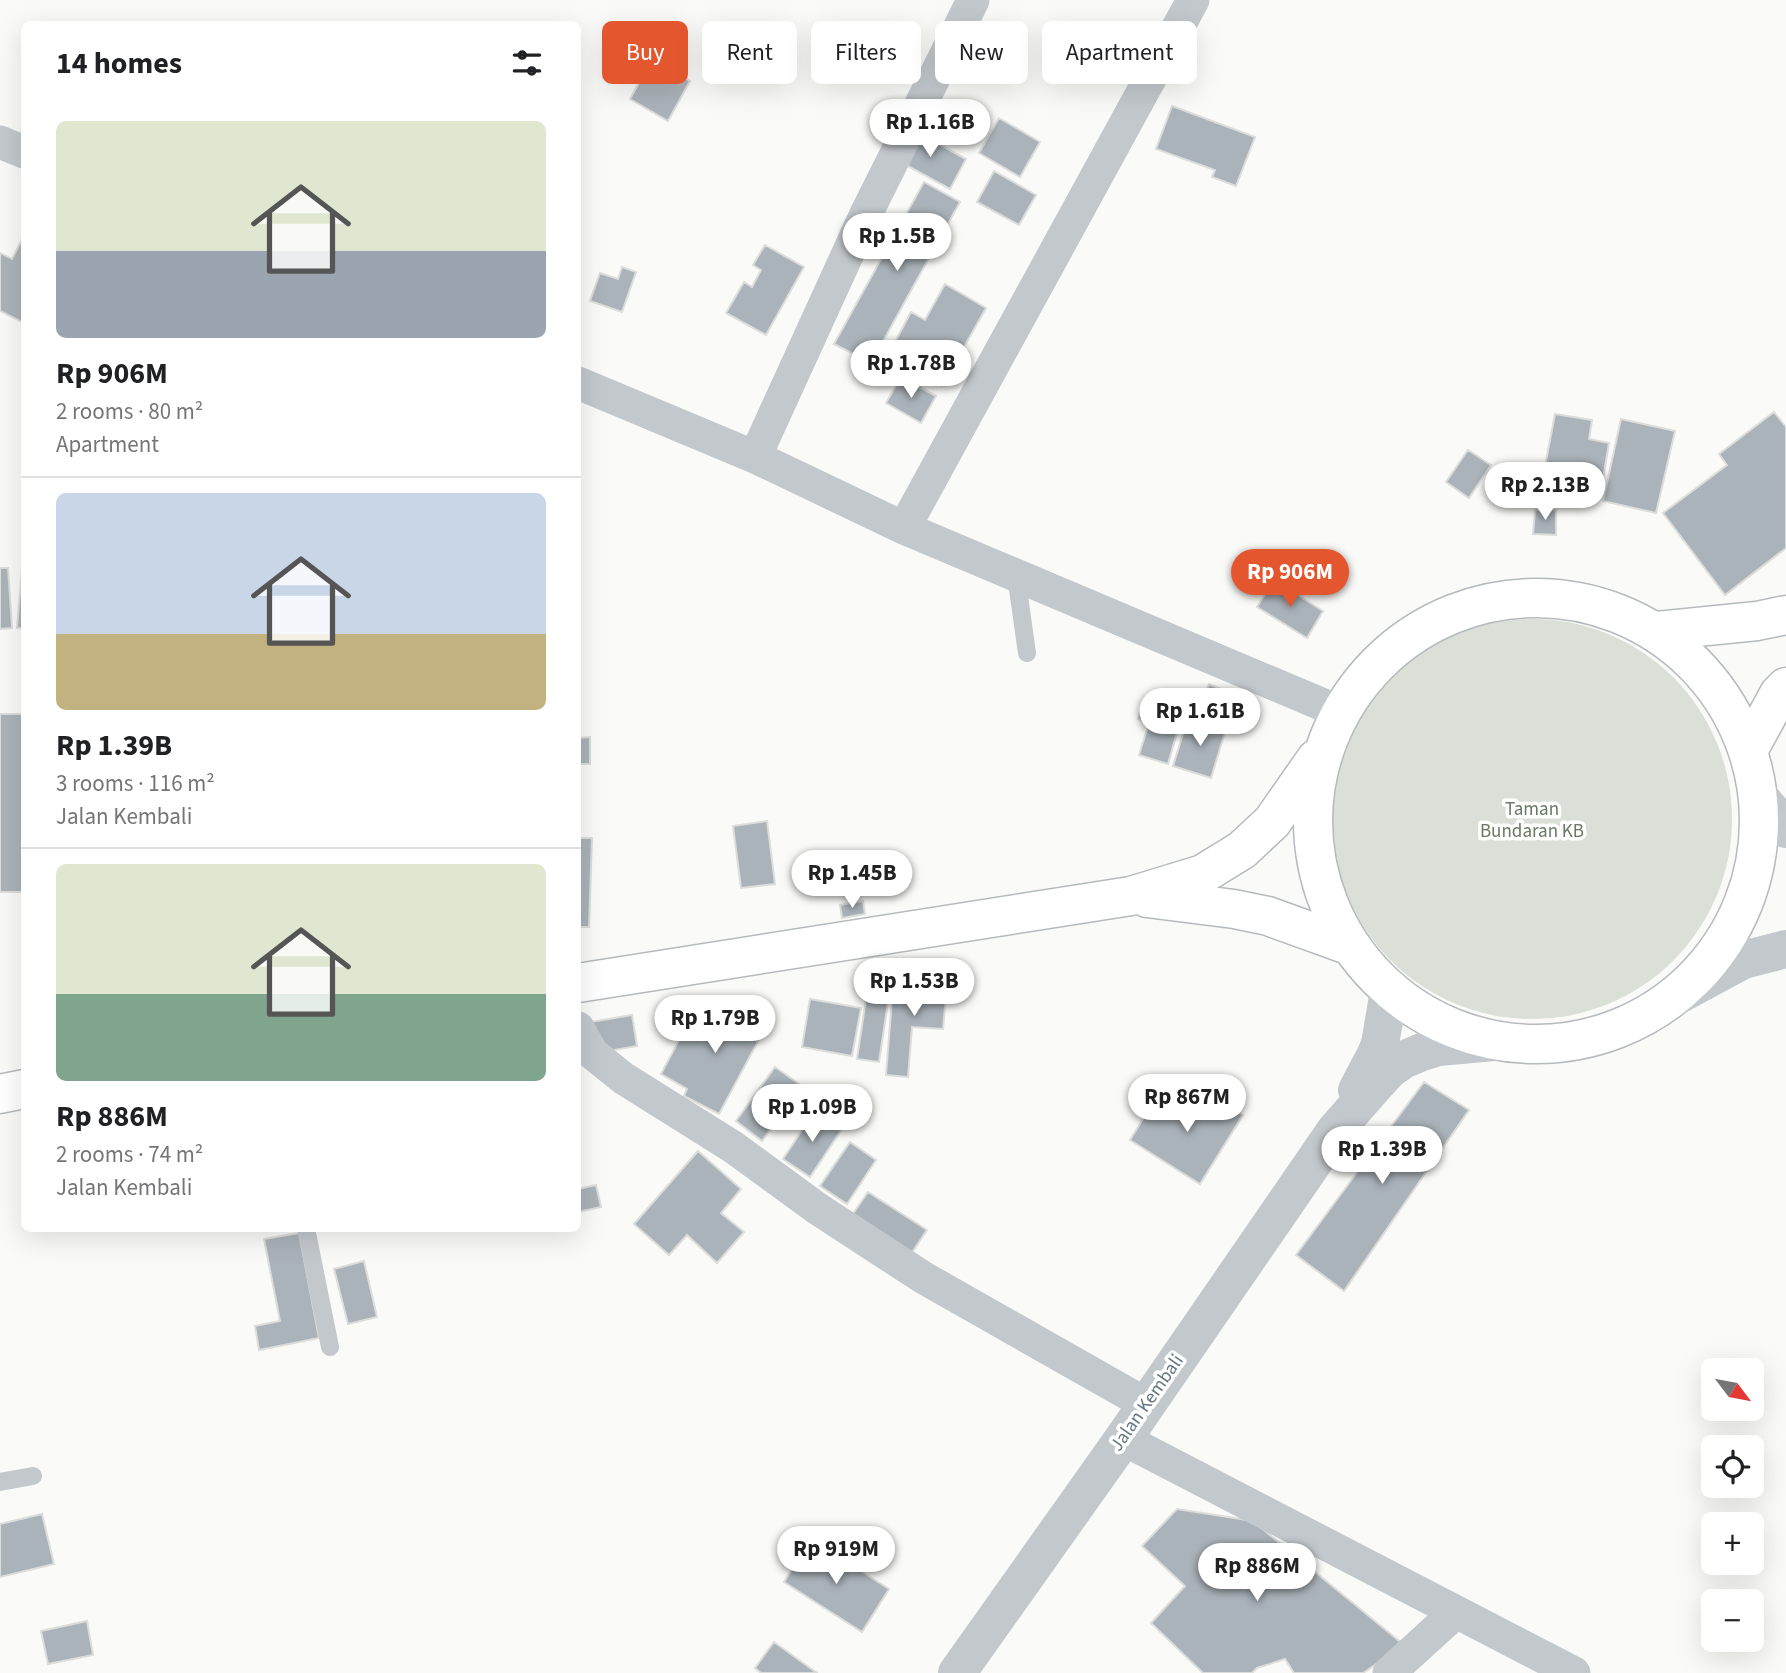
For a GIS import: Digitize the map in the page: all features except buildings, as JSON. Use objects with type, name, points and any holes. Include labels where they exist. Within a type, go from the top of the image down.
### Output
[{"type":"main road","points":[[581,983],[1131,896],[1203,874],[1242,850],[1272,822],[1324,748],[1340,712],[1386,655],[1447,615],[1518,597],[1590,602],[1657,631],[1696,663],[1727,703],[1749,749],[1758,795],[1757,853],[1741,908],[1712,958],[1671,999],[1617,1030],[1557,1044],[1494,1042],[1438,1024],[1389,991],[1367,969],[1348,945],[1325,899],[1313,849],[1313,798],[1324,748]]},
{"type":"main road","points":[[1657,631],[1757,621],[1786,615]]},
{"type":"main road","points":[[1749,749],[1779,694],[1786,687]]},
{"type":"main road","points":[[1131,896],[1268,916],[1348,945]]},
{"type":"main road","points":[[0,1094],[21,1090]]},
{"type":"street","points":[[755,457],[865,216],[973,0]]},
{"type":"street","points":[[904,528],[1194,0]]},
{"type":"street","points":[[0,142],[21,151]]},
{"type":"street","points":[[581,384],[755,457],[904,528],[1340,712]]},
{"type":"street","points":[[1758,795],[1786,829]]},
{"type":"street","points":[[1671,999],[1743,960],[1786,949]]},
{"type":"street","points":[[1335,1132],[1377,1054],[1389,991]]},
{"type":"street","points":[[581,1033],[592,1053],[623,1078],[733,1147],[818,1209],[924,1278],[1146,1404]]},
{"type":"street","points":[[1335,1132],[1382,1077],[1403,1060],[1438,1047],[1494,1042]]},
{"type":"street","name":"Jalan Kembali","points":[[957,1673],[1335,1132]]},
{"type":"street","points":[[1123,1438],[1574,1673]]},
{"type":"street","points":[[1389,1673],[1456,1612]]},
{"type":"lane","points":[[1016,575],[1027,653]]},
{"type":"lane","points":[[307,1232],[330,1347]]},
{"type":"lane","points":[[0,1482],[33,1476]]},
{"type":"green space","name":"Taman Bundaran KB","points":[[1532,619],[1571,623],[1609,634],[1643,652],[1674,677],[1699,708],[1717,742],[1728,780],[1732,819],[1728,858],[1717,896],[1699,930],[1674,961],[1643,986],[1609,1004],[1571,1015],[1532,1019],[1493,1015],[1455,1004],[1421,986],[1390,961],[1365,930],[1347,896],[1336,858],[1332,819],[1336,780],[1347,742],[1365,708],[1390,677],[1421,652],[1455,634],[1493,623]]}]
